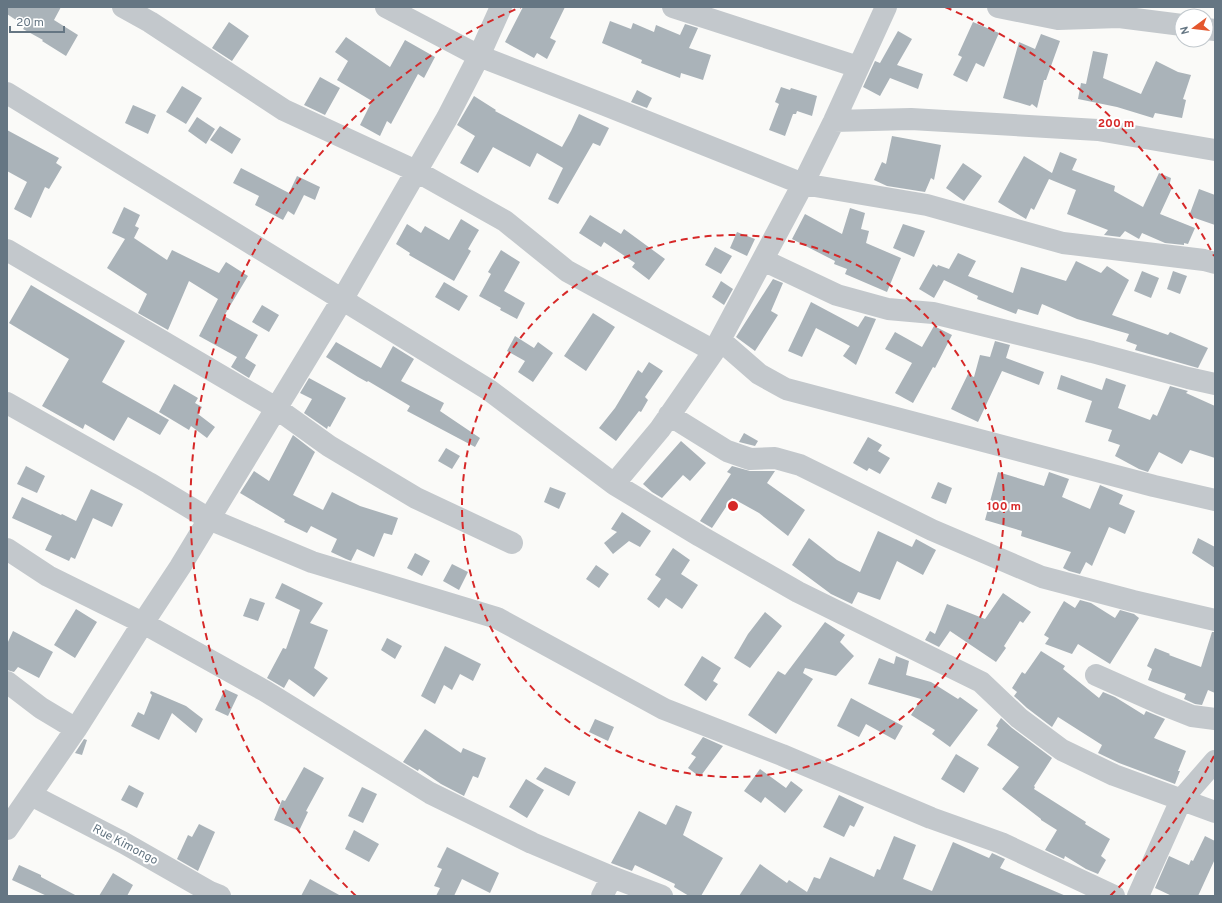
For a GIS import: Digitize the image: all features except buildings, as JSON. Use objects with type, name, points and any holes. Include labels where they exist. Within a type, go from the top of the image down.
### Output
[{"type":"street","points":[[123,7],[150,22],[284,110],[416,171],[505,221],[567,271],[717,346],[759,374],[786,389],[1154,486],[1215,500]]},
{"type":"street","points":[[386,7],[479,56],[803,184],[927,205],[1063,243],[1204,260],[1215,263]]},
{"type":"street","points":[[7,829],[76,729],[180,567],[342,300],[447,118],[479,56],[501,7]]},
{"type":"street","points":[[673,7],[858,67]]},
{"type":"street","points":[[614,484],[660,429],[717,346],[803,184],[834,121],[886,7]]},
{"type":"street","points":[[998,7],[1058,19],[1119,17],[1174,24]]},
{"type":"street","points":[[7,93],[489,390],[614,484],[700,536],[798,592],[981,682],[1019,718],[1062,750],[1114,775],[1215,812]]},
{"type":"street","points":[[834,121],[911,119],[1098,130],[1215,150]]},
{"type":"street","points":[[7,250],[276,408],[329,446],[416,498],[512,543]]},
{"type":"street","points":[[763,260],[837,295],[888,309],[933,313],[1215,384]]},
{"type":"street","points":[[7,403],[142,479],[209,519],[312,562],[497,618],[664,710],[782,755],[931,818],[1001,843],[1114,896]]},
{"type":"street","points":[[669,415],[727,451],[750,459],[775,458],[800,465],[932,530],[1042,577],[1215,620]]},
{"type":"street","points":[[7,549],[48,576],[143,623],[265,691],[430,793],[532,843],[607,887],[662,896]]},
{"type":"street","points":[[1096,674],[1159,703],[1192,716],[1215,719]]},
{"type":"street","points":[[7,682],[41,708],[76,729]]},
{"type":"street","points":[[1138,896],[1181,800],[1215,761]]},
{"type":"street","name":"Rue Kimongo","points":[[31,795],[124,843],[210,892],[220,896]]}]
